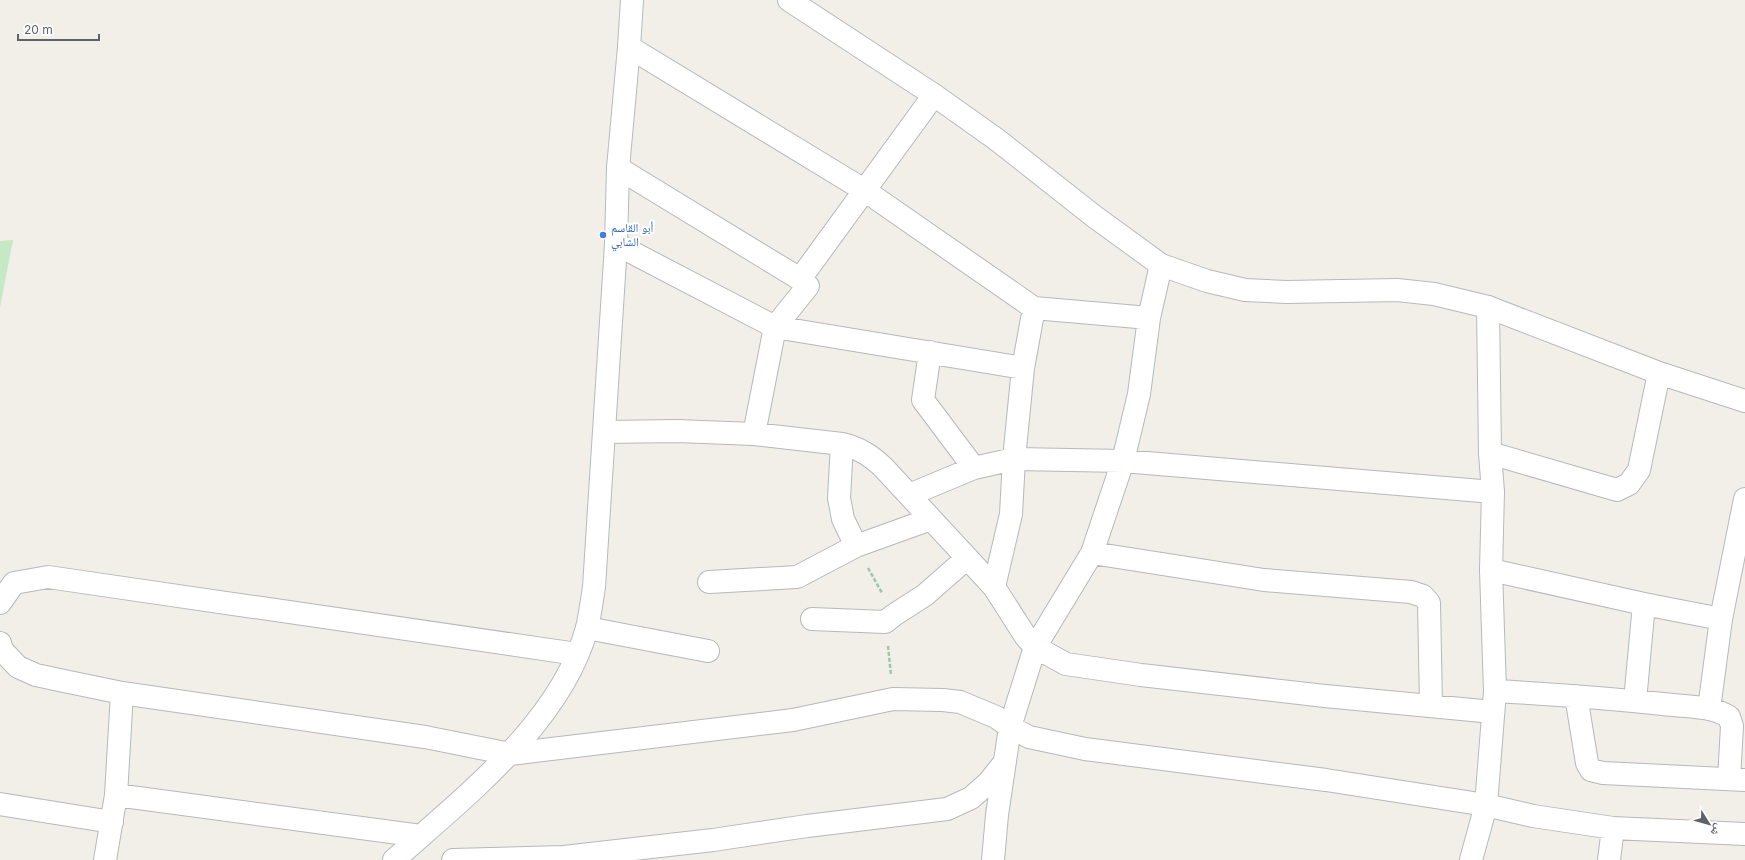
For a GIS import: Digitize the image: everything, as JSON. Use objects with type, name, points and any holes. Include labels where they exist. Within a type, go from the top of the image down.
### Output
[{"type":"street","points":[[394,860],[510,754],[561,688],[587,628],[594,587],[616,244],[618,168],[630,47],[632,0]]},
{"type":"street","points":[[789,0],[934,95],[996,139],[1095,217],[1161,265],[1207,281],[1245,290],[1286,292],[1397,290],[1434,294],[1488,307],[1659,373],[1745,400]]},
{"type":"street","points":[[630,47],[864,190],[1034,308],[1149,318]]},
{"type":"street","points":[[800,278],[934,95]]},
{"type":"street","points":[[618,168],[800,278],[808,286],[775,327],[754,434]]},
{"type":"street","points":[[616,244],[775,327],[1023,368]]},
{"type":"street","points":[[993,860],[997,816],[1010,727],[1035,647],[1092,553],[1123,461],[1139,394],[1149,318],[1161,265]]},
{"type":"street","points":[[1471,860],[1486,805],[1494,702],[1491,570],[1493,492],[1490,453],[1488,307]]},
{"type":"street","points":[[994,588],[1011,514],[1014,459],[1023,368],[1034,308]]},
{"type":"street","points":[[930,352],[923,400],[974,468]]},
{"type":"street","points":[[1490,453],[1617,490],[1629,484],[1639,470],[1659,373]]},
{"type":"street","points":[[604,432],[677,431],[754,434],[842,444],[865,452],[882,467],[932,519],[966,559],[994,588],[1026,637],[1035,647],[1066,664],[1141,675],[1431,706],[1576,696],[1709,709],[1723,713],[1729,717],[1732,726],[1737,780],[1602,773],[1591,770],[1587,763],[1576,696]]},
{"type":"street","points":[[842,444],[839,498],[843,519],[856,546]]},
{"type":"street","points":[[909,495],[974,468],[1014,459],[1123,461],[1493,492]]},
{"type":"street","points":[[1709,709],[1721,619],[1745,499]]},
{"type":"street","points":[[709,582],[797,577],[856,546],[932,519]]},
{"type":"street","points":[[1092,553],[1264,580],[1411,592],[1423,596],[1429,603],[1431,706]]},
{"type":"street","points":[[812,619],[890,619],[925,595],[966,559]]},
{"type":"street","points":[[1491,570],[1644,604],[1721,619]]},
{"type":"street","points":[[0,603],[14,583],[48,577],[577,654]]},
{"type":"street","points":[[1634,701],[1644,604]]},
{"type":"street","points":[[587,628],[708,652]]},
{"type":"street","points":[[0,643],[2,650],[18,667],[36,675],[122,693],[425,737],[510,754],[793,720],[893,699],[943,700],[960,702],[996,717],[1010,727],[1029,737],[1085,749],[1326,780],[1486,805],[1533,816],[1613,828],[1745,834]]},
{"type":"street","points":[[105,860],[116,796],[122,693]]},
{"type":"street","points":[[453,860],[564,857],[713,840],[807,826],[947,810],[971,798],[989,782],[1004,762]]},
{"type":"street","points":[[116,796],[421,836]]},
{"type":"street","points":[[0,804],[112,822]]},
{"type":"street","points":[[1609,860],[1613,828]]},
{"type":"path","points":[[856,546],[890,619],[893,699]]},
{"type":"green space","points":[[13,240],[0,307],[0,241]]},
{"type":"place","name":"أبو القاسم الشابي","points":[[603,235]]}]
